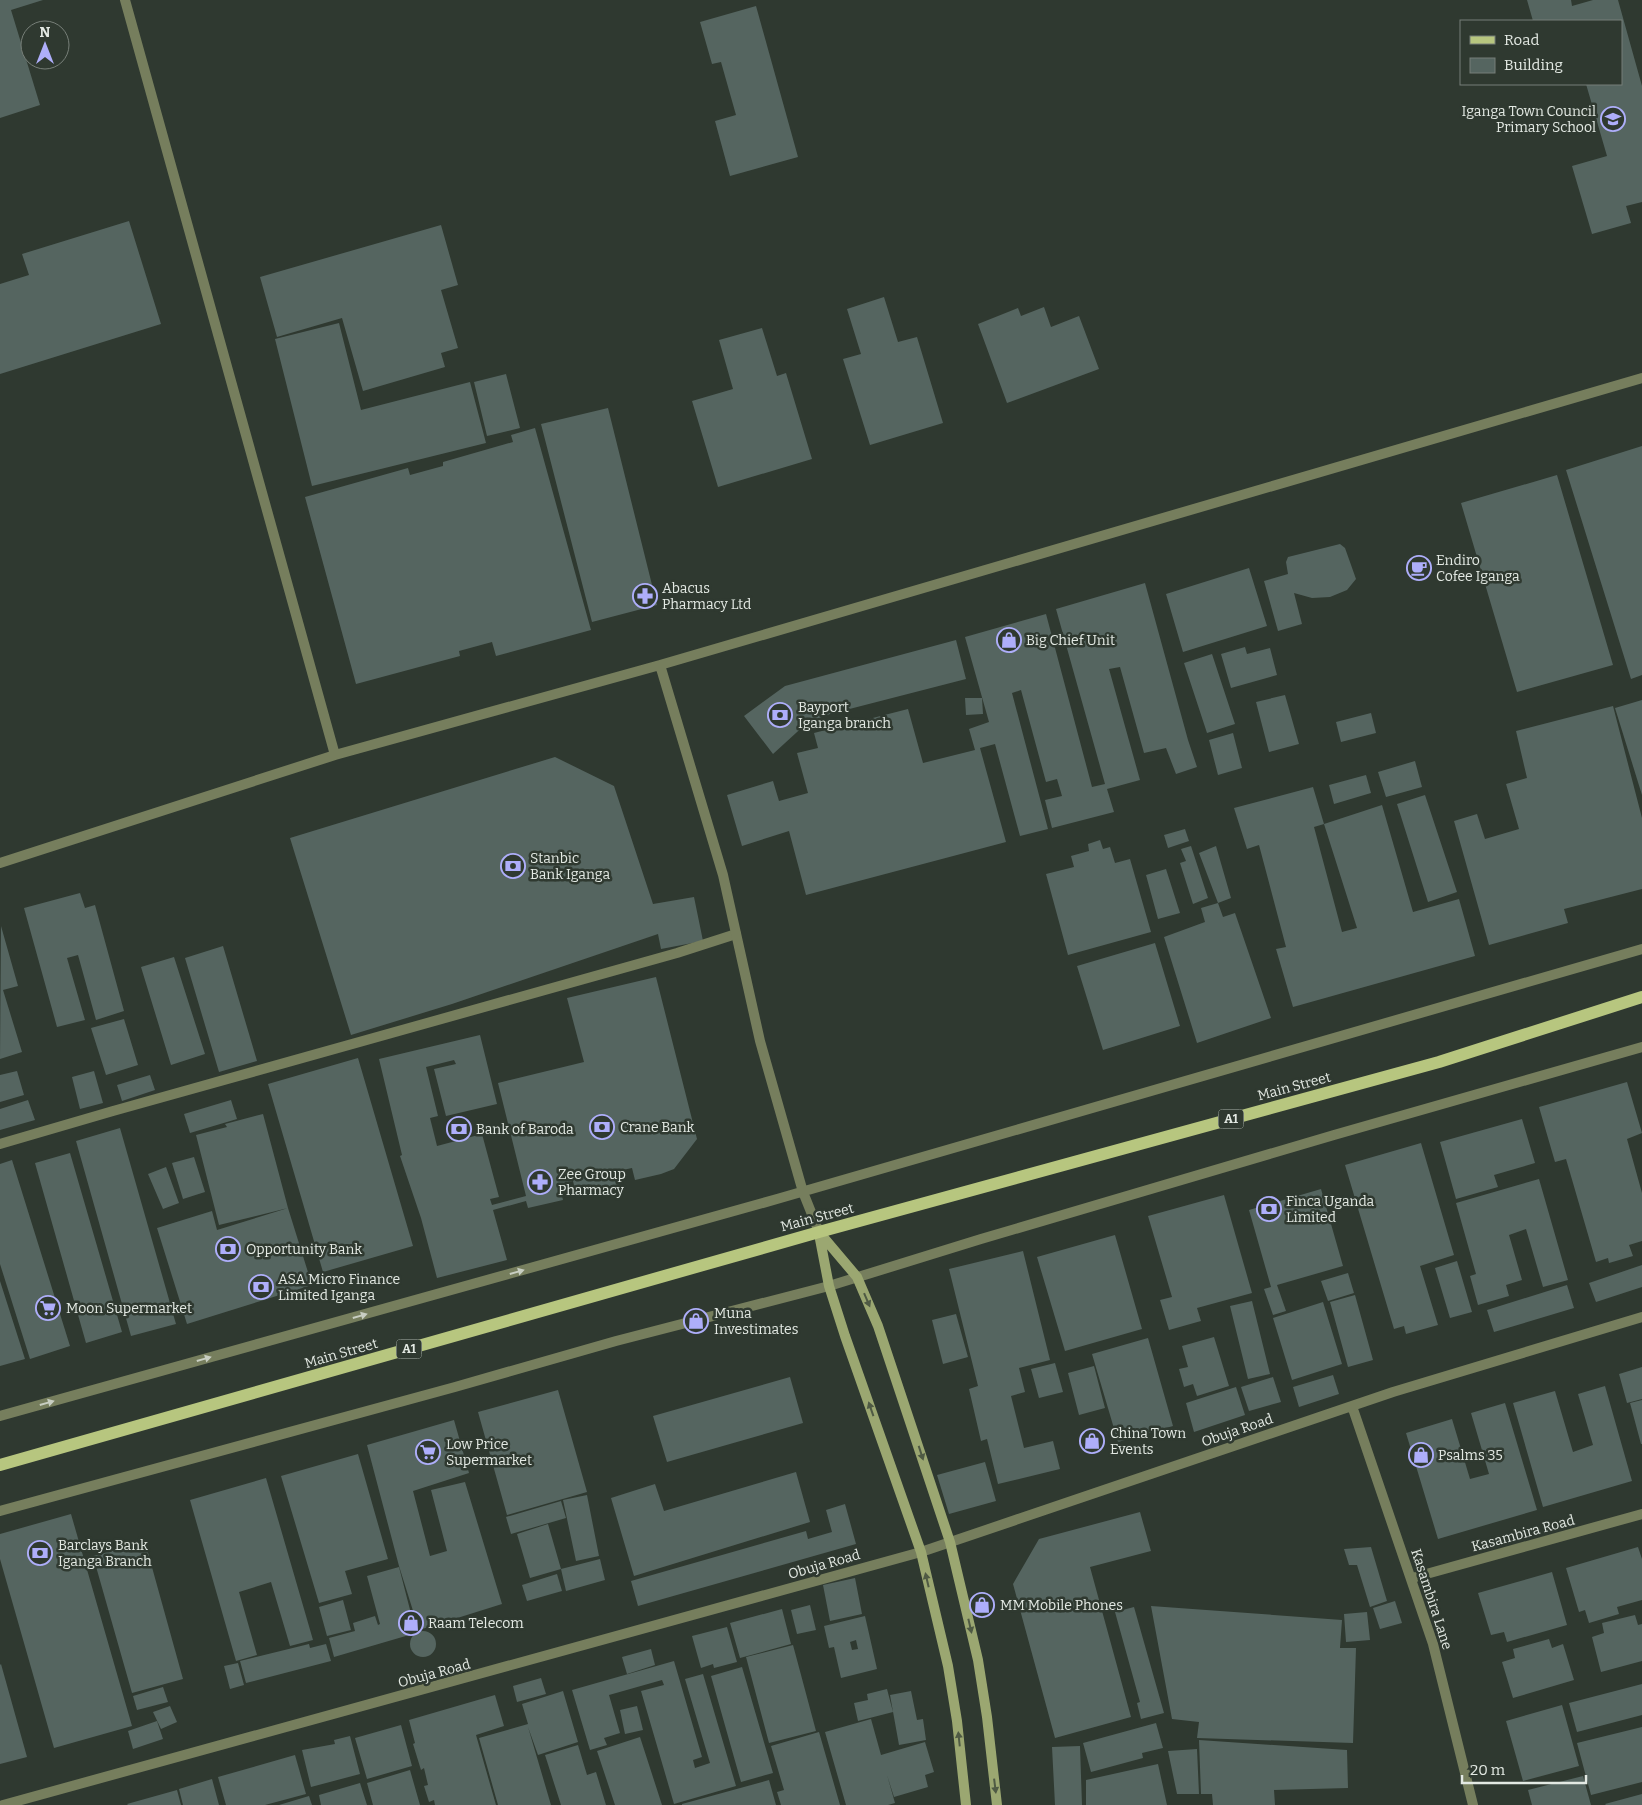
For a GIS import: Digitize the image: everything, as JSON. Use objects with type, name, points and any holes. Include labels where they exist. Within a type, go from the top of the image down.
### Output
[{"type":"main road","name":"Main Street","points":[[0,1465],[818,1232],[1439,1062],[1642,997]]},
{"type":"main road","points":[[818,1232],[857,1277],[878,1326],[950,1542],[978,1660],[987,1717],[997,1805]]},
{"type":"main road","points":[[818,1232],[829,1286],[845,1336],[921,1552],[948,1666],[957,1721],[966,1805]]},
{"type":"street","points":[[125,0],[335,755]]},
{"type":"street","points":[[0,863],[335,755],[660,664],[1642,378]]},
{"type":"street","points":[[660,664],[722,875],[760,1041],[804,1192],[818,1232]]},
{"type":"street","points":[[0,1144],[122,1108],[677,954],[736,934]]},
{"type":"street","name":"Main Street","points":[[0,1416],[804,1192],[1642,949]]},
{"type":"street","points":[[0,1511],[455,1388],[616,1341],[829,1286],[1334,1135],[1642,1047]]},
{"type":"street","name":"Obuja Road","points":[[3,1805],[921,1552],[1393,1392],[1642,1317]]},
{"type":"street","name":"Kasambira Lane","points":[[1352,1406],[1433,1644],[1473,1805]]},
{"type":"street","name":"Kasambira Road","points":[[1412,1578],[1642,1514]]},
{"type":"building","points":[[0,0],[43,0],[11,10],[20,39],[20,70],[29,70],[40,105],[0,118]]},
{"type":"building","points":[[1527,0],[1571,0],[1572,6],[1593,0],[1618,0],[1642,86],[1642,202],[1626,206],[1631,223],[1592,234],[1572,166],[1607,156],[1586,85],[1622,85],[1622,20],[1533,20]]},
{"type":"building","points":[[756,6],[798,157],[730,176],[715,121],[736,115],[721,62],[712,64],[700,22]]},
{"type":"building","points":[[129,221],[161,324],[0,374],[0,284],[29,275],[22,254]]},
{"type":"building","points":[[441,225],[458,285],[441,290],[458,348],[441,353],[445,367],[363,391],[342,318],[277,337],[260,277]]},
{"type":"building","points":[[884,297],[898,342],[917,337],[943,423],[870,445],[843,359],[861,354],[847,309]]},
{"type":"building","points":[[1044,307],[1051,327],[1079,316],[1099,369],[1007,403],[978,324],[1018,308],[1021,316]]},
{"type":"building","points":[[339,323],[361,410],[470,382],[486,443],[312,486],[275,339]]},
{"type":"building","points":[[762,328],[777,376],[786,373],[812,459],[718,487],[692,401],[733,389],[719,340]]},
{"type":"building","points":[[506,374],[520,428],[487,436],[474,382]]},
{"type":"building","points":[[608,408],[657,605],[592,622],[541,424]]},
{"type":"building","points":[[535,428],[591,630],[496,656],[492,642],[459,651],[460,656],[356,684],[305,497],[408,468],[410,475],[443,466],[443,462],[513,442],[511,435]]},
{"type":"building","points":[[1642,446],[1642,675],[1631,679],[1566,470]]},
{"type":"building","points":[[1557,475],[1613,665],[1517,692],[1461,503]]},
{"type":"building","points":[[1340,544],[1345,548],[1356,579],[1347,590],[1330,597],[1312,598],[1294,593],[1302,624],[1278,631],[1264,581],[1288,574],[1286,562],[1288,557]]},
{"type":"building","points":[[1249,568],[1267,626],[1183,652],[1166,594]]},
{"type":"building","points":[[1145,583],[1197,767],[1176,774],[1166,748],[1144,753],[1120,667],[1109,669],[1140,780],[1107,789],[1114,812],[1052,828],[1045,800],[1062,796],[1057,779],[1046,782],[1021,690],[1012,693],[1048,829],[1020,836],[995,744],[980,748],[1006,842],[806,895],[789,831],[742,846],[727,795],[773,781],[779,801],[808,793],[797,753],[818,748],[814,733],[908,709],[923,763],[975,750],[969,729],[989,722],[965,637],[1046,614],[1092,787],[1105,784],[1056,609]]},
{"type":"building","points":[[956,640],[966,679],[830,714],[808,722],[773,754],[744,716],[785,686]]},
{"type":"building","points":[[1245,647],[1247,654],[1270,648],[1277,675],[1231,688],[1221,654]]},
{"type":"building","points":[[1212,654],[1235,724],[1207,733],[1184,663]]},
{"type":"building","points":[[1285,695],[1299,744],[1269,752],[1256,702]]},
{"type":"building","points":[[965,698],[982,698],[983,714],[966,715]]},
{"type":"building","points":[[1642,700],[1642,795],[1615,708]]},
{"type":"building","points":[[1613,706],[1642,818],[1642,889],[1564,909],[1568,923],[1489,945],[1454,821],[1477,814],[1485,839],[1519,829],[1506,784],[1527,778],[1516,731]]},
{"type":"building","points":[[1371,713],[1376,733],[1341,742],[1336,722]]},
{"type":"building","points":[[1233,733],[1242,768],[1218,775],[1209,740]]},
{"type":"building","points":[[555,757],[614,786],[653,904],[694,897],[703,941],[661,949],[658,934],[452,1004],[351,1035],[290,838]]},
{"type":"building","points":[[1415,761],[1422,787],[1386,797],[1378,772]]},
{"type":"building","points":[[1366,775],[1371,793],[1334,804],[1329,785]]},
{"type":"building","points":[[1313,787],[1324,824],[1382,805],[1413,912],[1459,899],[1475,956],[1293,1007],[1276,949],[1286,947],[1259,845],[1247,849],[1234,808]],"holes":[[[1324,824],[1357,928],[1342,932],[1314,827]]]},
{"type":"building","points":[[1425,795],[1457,892],[1428,902],[1397,804]]},
{"type":"building","points":[[1185,829],[1189,841],[1168,848],[1164,835]]},
{"type":"building","points":[[1100,840],[1103,849],[1110,847],[1115,863],[1130,859],[1151,932],[1068,955],[1046,874],[1074,867],[1071,856],[1089,851],[1088,844]]},
{"type":"building","points":[[1191,846],[1208,898],[1193,904],[1180,863],[1186,861],[1181,849]]},
{"type":"building","points":[[1216,846],[1231,898],[1218,903],[1199,853]]},
{"type":"building","points":[[1166,869],[1180,913],[1158,919],[1146,875]]},
{"type":"building","points":[[80,893],[85,908],[95,905],[124,1011],[96,1020],[78,955],[67,958],[85,1020],[57,1027],[24,908]]},
{"type":"building","points":[[1218,903],[1223,917],[1235,913],[1271,1018],[1197,1043],[1164,937],[1205,922],[1201,908]]},
{"type":"building","points":[[1,926],[18,986],[3,990],[22,1052],[0,1059]]},
{"type":"building","points":[[1155,943],[1180,1026],[1103,1050],[1077,966]]},
{"type":"building","points":[[223,946],[257,1061],[219,1072],[185,958]]},
{"type":"building","points":[[174,957],[205,1054],[171,1065],[141,967]]},
{"type":"building","points":[[656,977],[697,1139],[674,1169],[661,1174],[635,1180],[632,1168],[618,1171],[620,1184],[576,1194],[573,1181],[559,1184],[563,1200],[528,1208],[526,1201],[493,1210],[507,1260],[437,1278],[421,1218],[400,1156],[402,1155],[379,1059],[480,1035],[497,1104],[446,1116],[434,1069],[456,1064],[454,1060],[426,1067],[438,1116],[430,1118],[437,1146],[482,1134],[499,1197],[490,1199],[492,1205],[526,1196],[498,1083],[584,1062],[567,998]]},
{"type":"building","points":[[124,1019],[138,1065],[106,1075],[91,1028]]},
{"type":"building","points":[[358,1058],[413,1246],[323,1272],[268,1084]]},
{"type":"building","points":[[17,1071],[24,1095],[0,1102],[0,1075]]},
{"type":"building","points":[[94,1071],[103,1103],[80,1109],[72,1077]]},
{"type":"building","points":[[150,1075],[155,1090],[122,1101],[117,1085]]},
{"type":"building","points":[[1627,1082],[1642,1133],[1627,1139],[1642,1193],[1642,1241],[1629,1245],[1633,1256],[1609,1263],[1608,1258],[1596,1262],[1566,1159],[1555,1162],[1539,1107]]},
{"type":"building","points":[[28,1100],[35,1120],[0,1130],[0,1109]]},
{"type":"building","points":[[231,1100],[237,1119],[190,1133],[184,1114]]},
{"type":"building","points":[[263,1114],[288,1208],[219,1225],[196,1135],[227,1127],[225,1124]]},
{"type":"building","points":[[1522,1119],[1535,1163],[1494,1175],[1498,1187],[1456,1199],[1440,1142]]},
{"type":"building","points":[[120,1128],[176,1324],[131,1336],[76,1141]]},
{"type":"building","points":[[1421,1143],[1454,1255],[1420,1266],[1438,1325],[1406,1334],[1404,1326],[1394,1329],[1345,1165]]},
{"type":"building","points":[[70,1153],[122,1332],[86,1343],[35,1163]]},
{"type":"building","points":[[194,1157],[205,1192],[183,1199],[172,1163]]},
{"type":"building","points":[[12,1160],[70,1346],[30,1359],[0,1264],[0,1164]]},
{"type":"building","points":[[166,1167],[179,1203],[163,1209],[148,1174]]},
{"type":"building","points":[[1539,1179],[1568,1280],[1543,1287],[1526,1229],[1509,1235],[1522,1280],[1506,1285],[1509,1296],[1478,1305],[1470,1276],[1476,1274],[1456,1203]]},
{"type":"building","points":[[1321,1189],[1343,1266],[1277,1285],[1286,1311],[1273,1315],[1264,1289],[1271,1287],[1249,1210]]},
{"type":"building","points":[[1224,1195],[1252,1293],[1197,1308],[1201,1321],[1169,1330],[1160,1300],[1172,1297],[1148,1216]]},
{"type":"building","points":[[288,1208],[312,1285],[187,1324],[157,1228],[212,1211],[217,1230]]},
{"type":"building","points":[[1115,1235],[1142,1329],[1065,1351],[1037,1257]]},
{"type":"building","points":[[1023,1251],[1050,1360],[1019,1368],[1025,1392],[1011,1396],[1024,1448],[1053,1441],[1060,1469],[998,1484],[987,1439],[981,1441],[969,1389],[978,1386],[949,1269]]},
{"type":"building","points":[[1457,1261],[1472,1312],[1450,1318],[1435,1268]]},
{"type":"building","points":[[1642,1265],[1642,1287],[1596,1302],[1589,1283]]},
{"type":"building","points":[[1348,1273],[1354,1293],[1328,1301],[1321,1281]]},
{"type":"building","points":[[0,1281],[25,1359],[0,1366]]},
{"type":"building","points":[[1567,1285],[1574,1308],[1494,1332],[1487,1310]]},
{"type":"building","points":[[1355,1295],[1373,1360],[1348,1367],[1330,1302]]},
{"type":"building","points":[[1252,1301],[1270,1374],[1248,1379],[1230,1306]]},
{"type":"building","points":[[1323,1302],[1342,1364],[1292,1380],[1273,1318]]},
{"type":"building","points":[[956,1314],[968,1357],[943,1364],[932,1320]]},
{"type":"building","points":[[1214,1337],[1229,1386],[1197,1396],[1193,1384],[1184,1387],[1179,1369],[1188,1367],[1182,1346]]},
{"type":"building","points":[[1148,1338],[1173,1426],[1118,1442],[1092,1354]]},
{"type":"building","points":[[1055,1363],[1063,1392],[1039,1398],[1031,1369]]},
{"type":"building","points":[[1094,1366],[1105,1408],[1079,1415],[1068,1373]]},
{"type":"building","points":[[1642,1367],[1642,1399],[1627,1403],[1619,1374]]},
{"type":"building","points":[[1333,1375],[1339,1394],[1299,1407],[1293,1387]]},
{"type":"building","points":[[790,1377],[803,1423],[667,1462],[653,1416]]},
{"type":"building","points":[[1273,1377],[1281,1402],[1249,1411],[1241,1387]]},
{"type":"building","points":[[1605,1386],[1632,1481],[1543,1507],[1513,1403],[1555,1391],[1573,1452],[1593,1445],[1578,1394]]},
{"type":"building","points":[[1236,1387],[1245,1415],[1194,1432],[1186,1403]]},
{"type":"building","points":[[558,1390],[587,1492],[507,1515],[478,1412]]},
{"type":"building","points":[[1642,1400],[1642,1444],[1641,1444],[1630,1403]]},
{"type":"building","points":[[1505,1403],[1537,1510],[1438,1539],[1406,1433],[1452,1419],[1470,1479],[1489,1474],[1471,1413]]},
{"type":"building","points":[[454,1420],[469,1473],[413,1491],[430,1556],[447,1551],[431,1490],[465,1482],[502,1604],[419,1630],[399,1566],[367,1445]]},
{"type":"building","points":[[358,1454],[388,1559],[345,1571],[352,1594],[319,1603],[281,1476]]},
{"type":"building","points":[[985,1462],[996,1501],[949,1514],[937,1475]]},
{"type":"building","points":[[796,1472],[810,1522],[634,1576],[611,1498],[655,1484],[664,1511]]},
{"type":"building","points":[[266,1478],[313,1640],[290,1646],[271,1582],[239,1592],[257,1655],[236,1661],[190,1500]]},
{"type":"building","points":[[587,1495],[599,1556],[576,1561],[563,1500]]},
{"type":"building","points":[[561,1501],[566,1518],[511,1534],[506,1517]]},
{"type":"building","points":[[845,1504],[856,1544],[638,1606],[631,1581],[806,1531],[808,1539],[832,1532],[826,1510]]},
{"type":"building","points":[[1140,1512],[1151,1551],[1090,1567],[1131,1717],[1055,1738],[1013,1584],[1039,1539]]},
{"type":"building","points":[[71,1514],[132,1726],[54,1748],[0,1559],[0,1534]]},
{"type":"building","points":[[548,1524],[561,1569],[530,1578],[517,1534]]},
{"type":"building","points":[[145,1542],[183,1679],[132,1693],[93,1556]]},
{"type":"building","points":[[1371,1547],[1387,1601],[1370,1607],[1357,1565],[1349,1565],[1344,1549]]},
{"type":"building","points":[[1638,1547],[1642,1559],[1642,1600],[1617,1607],[1619,1614],[1589,1623],[1585,1610],[1579,1612],[1566,1568]]},
{"type":"building","points":[[600,1559],[605,1580],[566,1591],[561,1569]]},
{"type":"building","points":[[399,1567],[416,1633],[334,1657],[329,1638],[355,1631],[353,1623],[375,1616],[378,1625],[380,1624],[367,1576]]},
{"type":"building","points":[[1552,1572],[1567,1625],[1507,1642],[1504,1632],[1491,1635],[1478,1593]]},
{"type":"building","points":[[557,1574],[562,1591],[527,1601],[522,1585]]},
{"type":"building","points":[[855,1578],[862,1614],[830,1621],[823,1585]]},
{"type":"building","points":[[343,1600],[351,1630],[327,1636],[319,1607]]},
{"type":"building","points":[[1395,1601],[1402,1623],[1380,1629],[1373,1608]]},
{"type":"building","points":[[810,1605],[816,1630],[797,1634],[791,1610]]},
{"type":"building","points":[[1151,1606],[1342,1620],[1340,1648],[1356,1648],[1353,1743],[1197,1738],[1199,1722],[1172,1719]]},
{"type":"building","points":[[1134,1607],[1164,1713],[1141,1719],[1137,1703],[1140,1702],[1115,1612]]},
{"type":"building","points":[[782,1609],[791,1644],[740,1658],[730,1623]]},
{"type":"building","points":[[1367,1612],[1370,1640],[1346,1642],[1344,1614]]},
{"type":"building","points":[[1635,1615],[1638,1625],[1642,1624],[1642,1661],[1601,1672],[1592,1637],[1604,1633],[1602,1623]]},
{"type":"building","points":[[865,1616],[877,1669],[841,1678],[834,1647],[829,1648],[824,1626]],"holes":[[[856,1640],[858,1649],[852,1650],[850,1642]]]},
{"type":"building","points":[[727,1627],[737,1662],[714,1668],[713,1664],[701,1668],[692,1636]]},
{"type":"building","points":[[423,1631],[432,1635],[436,1644],[432,1653],[423,1657],[414,1653],[410,1644],[414,1635]]},
{"type":"building","points":[[1549,1639],[1552,1648],[1563,1644],[1574,1680],[1513,1698],[1502,1662],[1515,1658],[1513,1649]]},
{"type":"building","points":[[309,1644],[310,1648],[326,1644],[331,1661],[246,1683],[240,1661]]},
{"type":"building","points":[[793,1645],[816,1731],[769,1743],[746,1657]]},
{"type":"building","points":[[651,1649],[655,1665],[627,1674],[622,1657]]},
{"type":"building","points":[[674,1661],[702,1757],[693,1760],[695,1768],[710,1763],[685,1679],[703,1674],[736,1786],[674,1804],[641,1691],[664,1685],[662,1680],[609,1695],[620,1733],[604,1738],[607,1745],[590,1750],[572,1690]]},
{"type":"building","points":[[238,1663],[244,1685],[230,1689],[224,1666]]},
{"type":"building","points":[[0,1665],[27,1757],[0,1764]]},
{"type":"building","points":[[742,1667],[773,1773],[741,1782],[711,1676]]},
{"type":"building","points":[[541,1678],[546,1694],[517,1702],[513,1686]]},
{"type":"building","points":[[1642,1684],[1642,1715],[1577,1732],[1569,1703]]},
{"type":"building","points":[[163,1687],[168,1702],[137,1710],[133,1696]]},
{"type":"building","points":[[887,1689],[893,1712],[858,1721],[854,1703],[868,1700],[867,1694]]},
{"type":"building","points":[[563,1691],[578,1742],[538,1755],[528,1727],[551,1805],[498,1805],[479,1738],[528,1724],[522,1704]]},
{"type":"building","points":[[911,1691],[917,1720],[923,1719],[926,1740],[899,1745],[890,1695]]},
{"type":"building","points":[[495,1695],[504,1726],[476,1735],[496,1805],[435,1805],[434,1800],[429,1802],[424,1786],[428,1785],[424,1768],[421,1770],[413,1744],[415,1743],[409,1720]]},
{"type":"building","points":[[1562,1705],[1579,1766],[1523,1781],[1506,1721]]},
{"type":"building","points":[[170,1706],[177,1722],[161,1729],[153,1712]]},
{"type":"building","points":[[637,1706],[643,1730],[625,1734],[620,1710]]},
{"type":"building","points":[[871,1719],[881,1755],[925,1742],[934,1772],[925,1775],[928,1787],[894,1797],[887,1775],[895,1803],[888,1805],[846,1805],[825,1732]]},
{"type":"building","points":[[157,1721],[163,1739],[133,1749],[128,1731]]},
{"type":"building","points":[[1156,1723],[1163,1748],[1142,1753],[1143,1758],[1091,1772],[1083,1743]]},
{"type":"building","points":[[401,1725],[412,1766],[367,1779],[355,1738]]},
{"type":"building","points":[[1642,1727],[1642,1782],[1591,1795],[1577,1743]]},
{"type":"building","points":[[819,1732],[840,1805],[781,1805],[777,1792],[784,1790],[771,1746]]},
{"type":"building","points":[[350,1736],[360,1774],[311,1787],[302,1750],[335,1744],[334,1740]]},
{"type":"building","points":[[640,1737],[662,1805],[615,1805],[597,1751]]},
{"type":"building","points":[[1199,1740],[1347,1750],[1348,1788],[1274,1790],[1275,1805],[1213,1805],[1212,1794],[1201,1794]]},
{"type":"building","points":[[578,1745],[587,1775],[596,1772],[606,1805],[561,1805],[545,1755]]},
{"type":"building","points":[[1080,1746],[1082,1805],[1055,1805],[1052,1747]]},
{"type":"building","points":[[1197,1749],[1199,1794],[1177,1794],[1168,1751]]},
{"type":"building","points":[[295,1755],[306,1794],[265,1805],[226,1805],[218,1777]]},
{"type":"building","points":[[1158,1764],[1167,1805],[1086,1805],[1086,1780]]},
{"type":"building","points":[[410,1770],[420,1805],[373,1805],[367,1783]]},
{"type":"building","points":[[1583,1776],[1591,1805],[1532,1805],[1528,1790]]},
{"type":"building","points":[[212,1779],[219,1805],[183,1805],[179,1789]]},
{"type":"building","points":[[769,1780],[776,1805],[682,1805],[682,1804]]},
{"type":"building","points":[[360,1783],[367,1805],[321,1805],[319,1795]]},
{"type":"building","points":[[177,1790],[181,1805],[127,1804]]},
{"type":"building","points":[[1642,1794],[1642,1805],[1605,1804]]},
{"type":"building","points":[[309,1796],[312,1805],[279,1805]]},
{"type":"place","name":"Iganga Town Council Primary School","points":[[1613,119]]},
{"type":"place","name":"Endiro Cofee Iganga","points":[[1419,568]]},
{"type":"place","name":"Abacus Pharmacy Ltd","points":[[645,596]]},
{"type":"place","name":"Big Chief Unit","points":[[1009,640]]},
{"type":"place","name":"Bayport Iganga branch","points":[[780,715]]},
{"type":"place","name":"Stanbic Bank Iganga","points":[[513,866]]},
{"type":"place","name":"Crane Bank","points":[[602,1127]]},
{"type":"place","name":"Bank of Baroda","points":[[459,1129]]},
{"type":"place","name":"Zee Group Pharmacy","points":[[540,1182]]},
{"type":"place","name":"Finca Uganda Limited","points":[[1269,1209]]},
{"type":"place","name":"Opportunity Bank","points":[[228,1249]]},
{"type":"place","name":"ASA Micro Finance Limited Iganga","points":[[261,1287]]},
{"type":"place","name":"Moon Supermarket","points":[[48,1308]]},
{"type":"place","name":"Muna Investimates","points":[[696,1321]]},
{"type":"place","name":"China Town Events","points":[[1092,1441]]},
{"type":"place","name":"Low Price Supermarket","points":[[428,1452]]},
{"type":"place","name":"Psalms 35","points":[[1421,1455]]},
{"type":"place","name":"Barclays Bank Iganga Branch","points":[[40,1553]]},
{"type":"place","name":"MM Mobile Phones","points":[[982,1605]]},
{"type":"place","name":"Raam Telecom","points":[[411,1623]]}]
